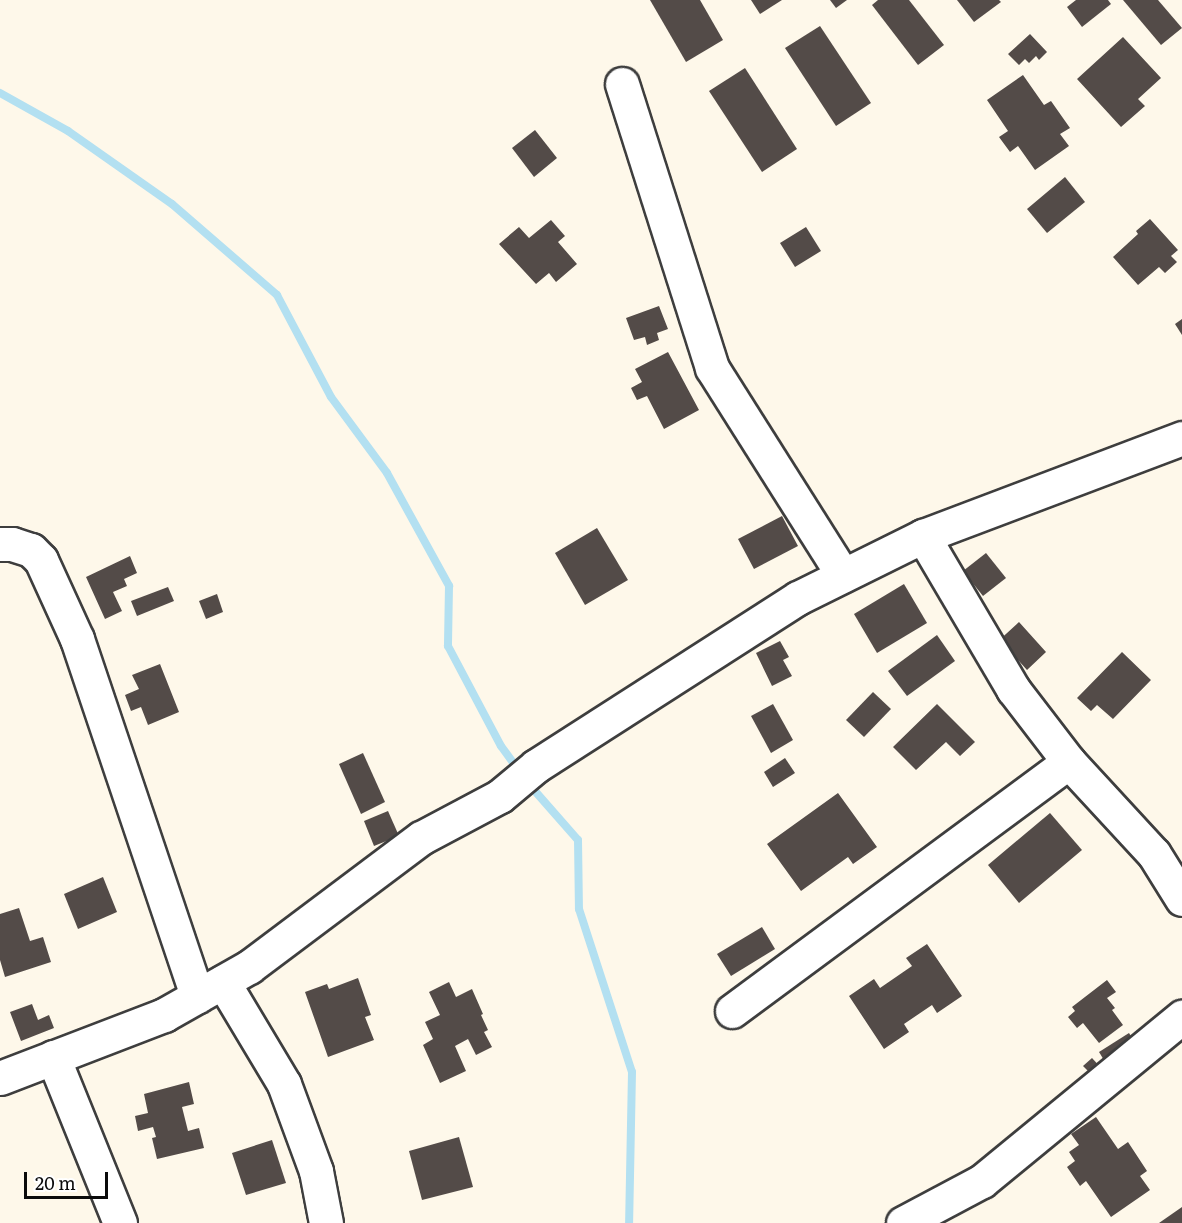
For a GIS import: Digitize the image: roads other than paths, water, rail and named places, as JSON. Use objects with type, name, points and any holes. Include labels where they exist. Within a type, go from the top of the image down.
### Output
[{"type":"street","points":[[622,84],[712,368],[843,575]]},
{"type":"street","points":[[0,1078],[164,1015],[249,967],[422,838],[500,796],[536,765],[798,598],[923,536],[1182,438]]},
{"type":"street","points":[[923,536],[1013,689],[1069,762],[1154,854],[1182,899]]},
{"type":"street","points":[[0,544],[12,544],[31,550],[41,561],[77,639],[210,989],[284,1084],[316,1171],[326,1223]]},
{"type":"street","points":[[732,1011],[1069,762]]},
{"type":"street","points":[[903,1223],[982,1182],[1182,1017]]},
{"type":"street","points":[[53,1057],[120,1223]]},
{"type":"waterway","points":[[0,93],[68,131],[172,204],[277,295],[331,397],[387,473],[449,586],[448,646],[501,746],[520,772]]},
{"type":"waterway","points":[[527,782],[578,840],[579,909],[632,1072],[629,1223]]}]
